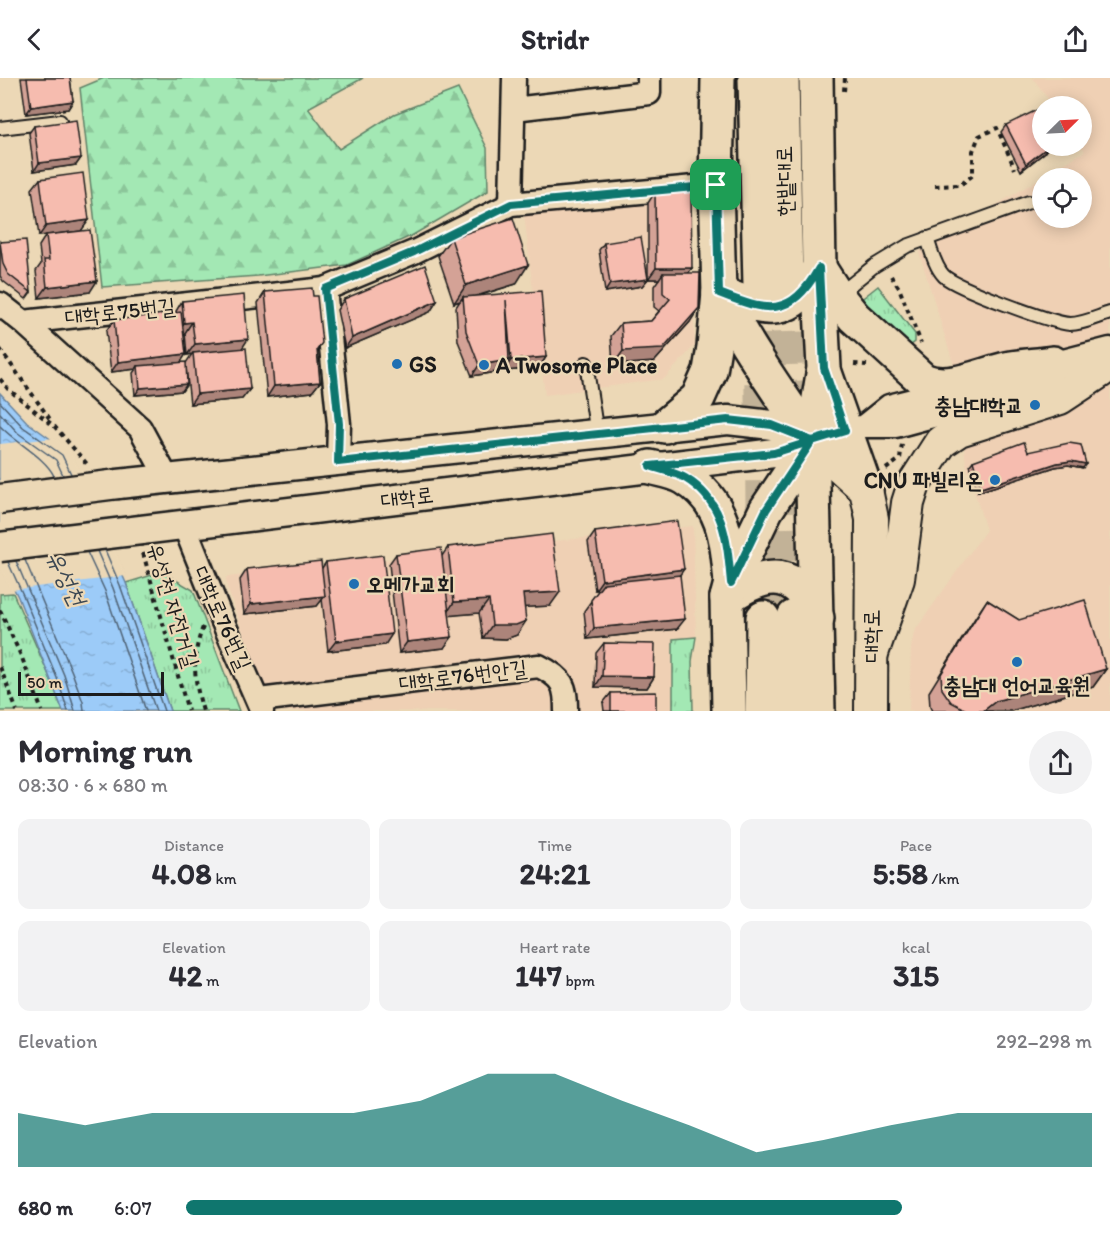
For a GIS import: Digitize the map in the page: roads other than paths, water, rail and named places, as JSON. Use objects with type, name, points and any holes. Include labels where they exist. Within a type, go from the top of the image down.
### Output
[{"type":"main road","points":[[665,426],[698,398],[710,371],[719,293],[716,185],[718,78]]},
{"type":"main road","name":"한밭대로","points":[[755,78],[773,284],[782,78]]},
{"type":"main road","points":[[816,78],[819,268],[839,366],[855,428],[876,479]]},
{"type":"main road","points":[[719,293],[752,306],[774,308],[797,297],[809,285],[819,268]]},
{"type":"main road","points":[[819,268],[837,296],[863,326],[923,380],[930,383],[944,384],[1012,368],[1053,363]]},
{"type":"main road","points":[[719,293],[734,323],[812,441]]},
{"type":"main road","points":[[871,656],[898,579],[908,502],[914,484],[941,442],[959,430],[1060,398],[1107,362]]},
{"type":"main road","points":[[794,711],[791,618],[812,441],[839,366]]},
{"type":"main road","points":[[729,590],[766,510],[812,441],[855,428]]},
{"type":"main road","name":"대학로","points":[[812,441],[876,479],[872,519],[871,711]]},
{"type":"main road","points":[[650,466],[683,477],[701,490],[717,508],[727,546],[729,711]]},
{"type":"main road","points":[[729,590],[778,577],[796,584],[809,598],[791,618],[762,711]]},
{"type":"main road","points":[[791,618],[818,711]]},
{"type":"street","points":[[514,78],[511,204],[716,185]]},
{"type":"street","points":[[514,109],[649,93],[649,78]]},
{"type":"street","name":"대학로75번길","points":[[23,322],[325,289],[414,252],[511,204]]},
{"type":"street","points":[[325,289],[339,424],[338,462]]},
{"type":"street","name":"대학로75번길","points":[[0,304],[140,428],[167,478]]},
{"type":"street","points":[[855,428],[889,406],[1053,363],[1107,362]]},
{"type":"street","points":[[855,428],[896,426],[1107,362]]},
{"type":"street","name":"대학로","points":[[0,499],[167,478],[728,420],[772,425],[812,441]]},
{"type":"street","name":"대학로","points":[[0,547],[141,539],[184,525],[650,466],[774,453],[812,441]]},
{"type":"street","name":"대학로76번길","points":[[184,525],[220,615],[260,705]]},
{"type":"street","name":"대학로76번안길","points":[[260,705],[539,666],[557,675],[566,694],[566,711]]},
{"type":"lane","points":[[0,128],[60,120]]},
{"type":"lane","points":[[837,296],[895,252],[927,238],[1029,202]]},
{"type":"lane","points":[[927,238],[938,268],[943,275],[998,301],[1067,324],[1110,313]]},
{"type":"lane","points":[[586,363],[597,434]]},
{"type":"water","name":"유성천","points":[[0,393],[27,422],[67,451],[126,583],[170,711],[63,711],[18,597],[0,560]]},
{"type":"tunnel","points":[[786,283],[794,609]]},
{"type":"tunnel","points":[[760,285],[763,618]]},
{"type":"place","name":"GS","points":[[397,364]]},
{"type":"place","name":"A Twosome Place","points":[[484,365]]},
{"type":"place","name":"충남대학교","points":[[1035,405]]},
{"type":"place","name":"CNU 파빌리온","points":[[995,480]]},
{"type":"place","name":"오메가교회","points":[[354,584]]},
{"type":"place","name":"충남대 언어교육원","points":[[1017,662]]}]
